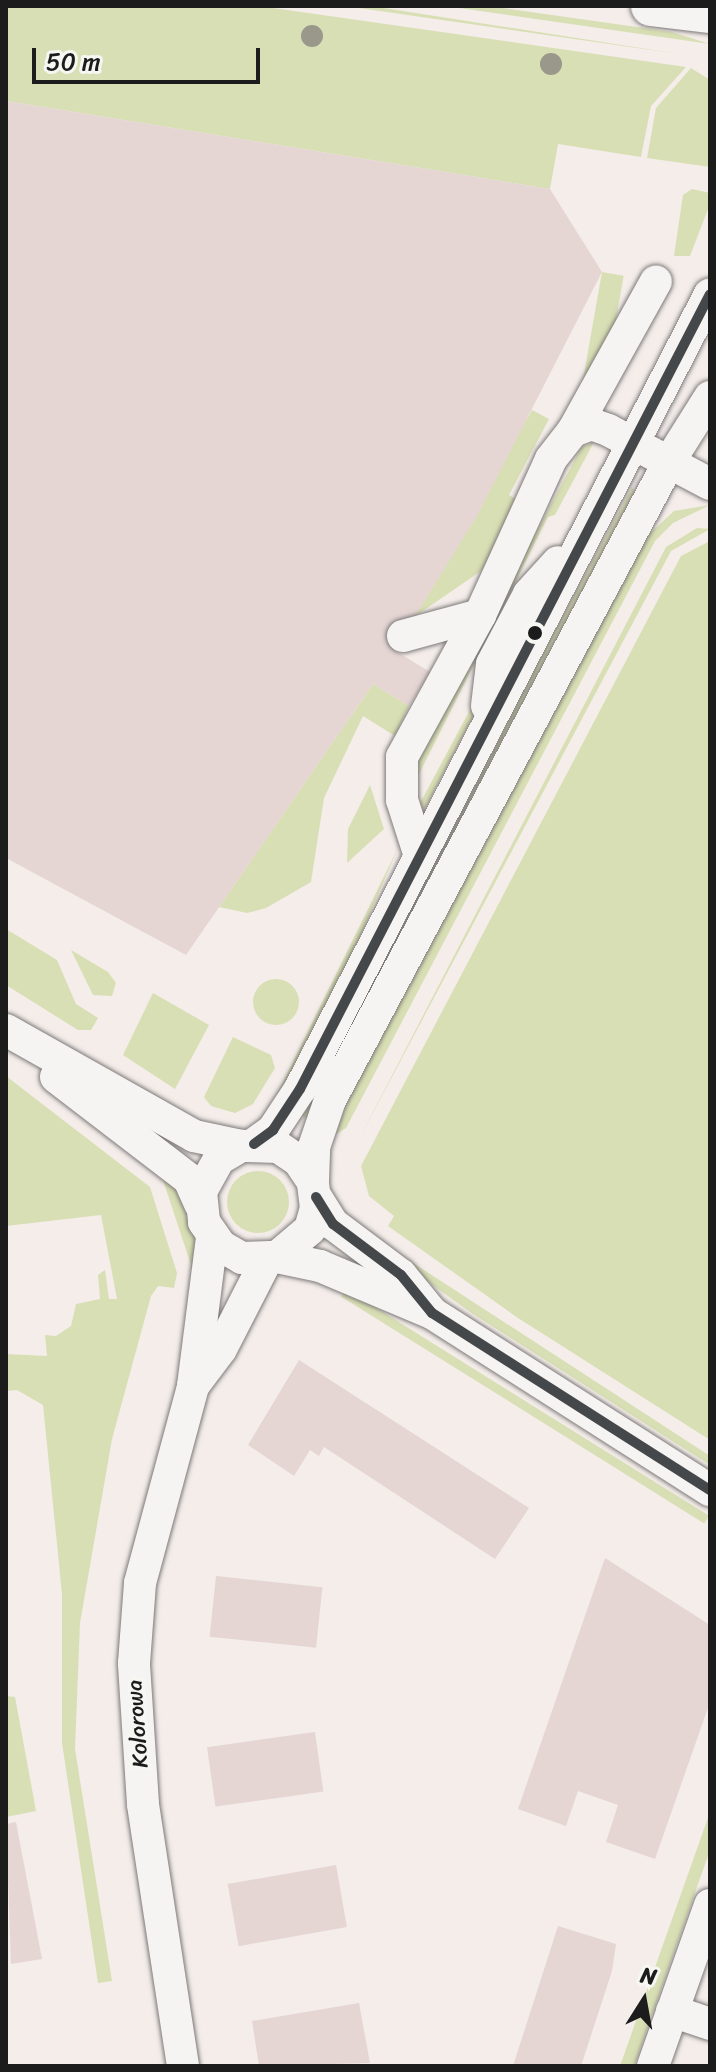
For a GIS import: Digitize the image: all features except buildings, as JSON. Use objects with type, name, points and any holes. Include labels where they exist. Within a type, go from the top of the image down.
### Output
[{"type":"main road","points":[[651,6],[710,13]]},
{"type":"street","points":[[419,853],[398,774],[480,615],[551,459],[573,431],[656,281]]},
{"type":"street","points":[[200,1204],[211,1169],[273,1130],[300,1089],[419,853],[710,294]]},
{"type":"street","points":[[272,1258],[304,1238],[314,1189],[314,1147],[330,1100],[669,462],[710,397]]},
{"type":"street","points":[[573,431],[591,424],[710,484]]},
{"type":"street","points":[[445,679],[436,660],[403,636],[480,615]]},
{"type":"street","points":[[6,1030],[194,1136],[290,1153],[333,1224],[401,1275],[432,1313]]},
{"type":"street","points":[[6,1039],[189,1179],[212,1237],[231,1253],[328,1269],[432,1313],[710,1490]]},
{"type":"street","name":"Kolorowa","points":[[183,2066],[143,1804],[134,1663],[154,1514],[193,1386],[212,1237]]},
{"type":"street","name":"Kolorowa","points":[[193,1386],[221,1349],[272,1258]]},
{"type":"street","points":[[653,2066],[710,1905]]},
{"type":"street","points":[[672,2011],[710,2024]]},
{"type":"green space","points":[[6,6],[259,6],[686,67],[651,106],[641,157],[558,144],[550,189],[6,101]]},
{"type":"green space","points":[[345,6],[371,6],[679,54]]},
{"type":"green space","points":[[445,6],[488,6],[672,32],[710,44]]},
{"type":"green space","points":[[691,68],[710,80],[710,167],[647,158],[656,108]]},
{"type":"green space","points":[[692,189],[710,193],[710,204],[690,256],[674,256],[683,195]]},
{"type":"green space","points":[[602,272],[624,276],[598,422],[576,418]]},
{"type":"green space","points":[[532,410],[549,419],[509,495],[522,503],[484,569],[414,617]]},
{"type":"green space","points":[[594,442],[555,515],[548,517],[412,788],[415,760],[581,448]]},
{"type":"green space","points":[[632,487],[636,492],[310,1121],[296,1112]]},
{"type":"green space","points":[[710,505],[673,523],[655,541],[346,1128],[335,1135],[338,1112],[647,536],[674,511]]},
{"type":"green space","points":[[697,528],[710,529],[671,551],[358,1141],[666,547]]},
{"type":"green space","points":[[710,541],[710,1440],[518,1318],[388,1226],[394,1216],[369,1196],[361,1166],[681,556]]},
{"type":"green space","points":[[373,684],[409,706],[395,736],[363,716],[324,798],[311,882],[266,908],[247,913],[219,907]]},
{"type":"green space","points":[[479,693],[473,717],[425,808],[418,807]]},
{"type":"green space","points":[[370,785],[384,829],[347,863],[348,829]]},
{"type":"green space","points":[[398,848],[335,995],[277,1099],[277,1094]]},
{"type":"green space","points":[[6,929],[57,960],[76,1004],[98,1018],[91,1030],[78,1030],[6,985]]},
{"type":"green space","points":[[71,950],[108,972],[116,983],[112,996],[93,995]]},
{"type":"green space","points":[[276,979],[285,980],[292,986],[298,993],[298,1011],[292,1018],[285,1024],[276,1025],[267,1024],[260,1018],[254,1011],[253,1002],[254,993],[260,986],[267,980]]},
{"type":"green space","points":[[153,993],[209,1025],[175,1089],[123,1055]]},
{"type":"green space","points":[[233,1037],[271,1055],[275,1068],[253,1104],[235,1113],[211,1106],[204,1097]]},
{"type":"green space","points":[[6,1076],[150,1187],[177,1273],[174,1288],[158,1286],[151,1296],[112,1439],[80,1623],[75,1749],[112,1981],[98,1983],[62,1743],[62,1594],[43,1405],[17,1390],[6,1391],[6,1354],[47,1356],[45,1335],[56,1336],[71,1326],[76,1304],[100,1299],[98,1275],[105,1270],[109,1299],[117,1299],[101,1215],[6,1226]]},
{"type":"green space","points":[[252,1171],[264,1171],[280,1180],[287,1190],[287,1214],[280,1224],[264,1233],[252,1233],[232,1219],[227,1208],[227,1196],[241,1176]]},
{"type":"green space","points":[[162,1177],[174,1178],[196,1233],[192,1268]]},
{"type":"green space","points":[[378,1240],[710,1456],[710,1465],[473,1314],[374,1243]]},
{"type":"green space","points":[[346,1289],[709,1516],[704,1523],[341,1297]]},
{"type":"green space","points":[[6,1696],[15,1697],[36,1811],[6,1817]]},
{"type":"green space","points":[[710,1812],[710,1850],[634,2066],[620,2066]]},
{"type":"transit line","points":[[254,1144],[273,1130],[300,1089],[710,294]]},
{"type":"transit line","points":[[316,1197],[333,1224],[401,1275],[432,1313],[710,1490]]}]
